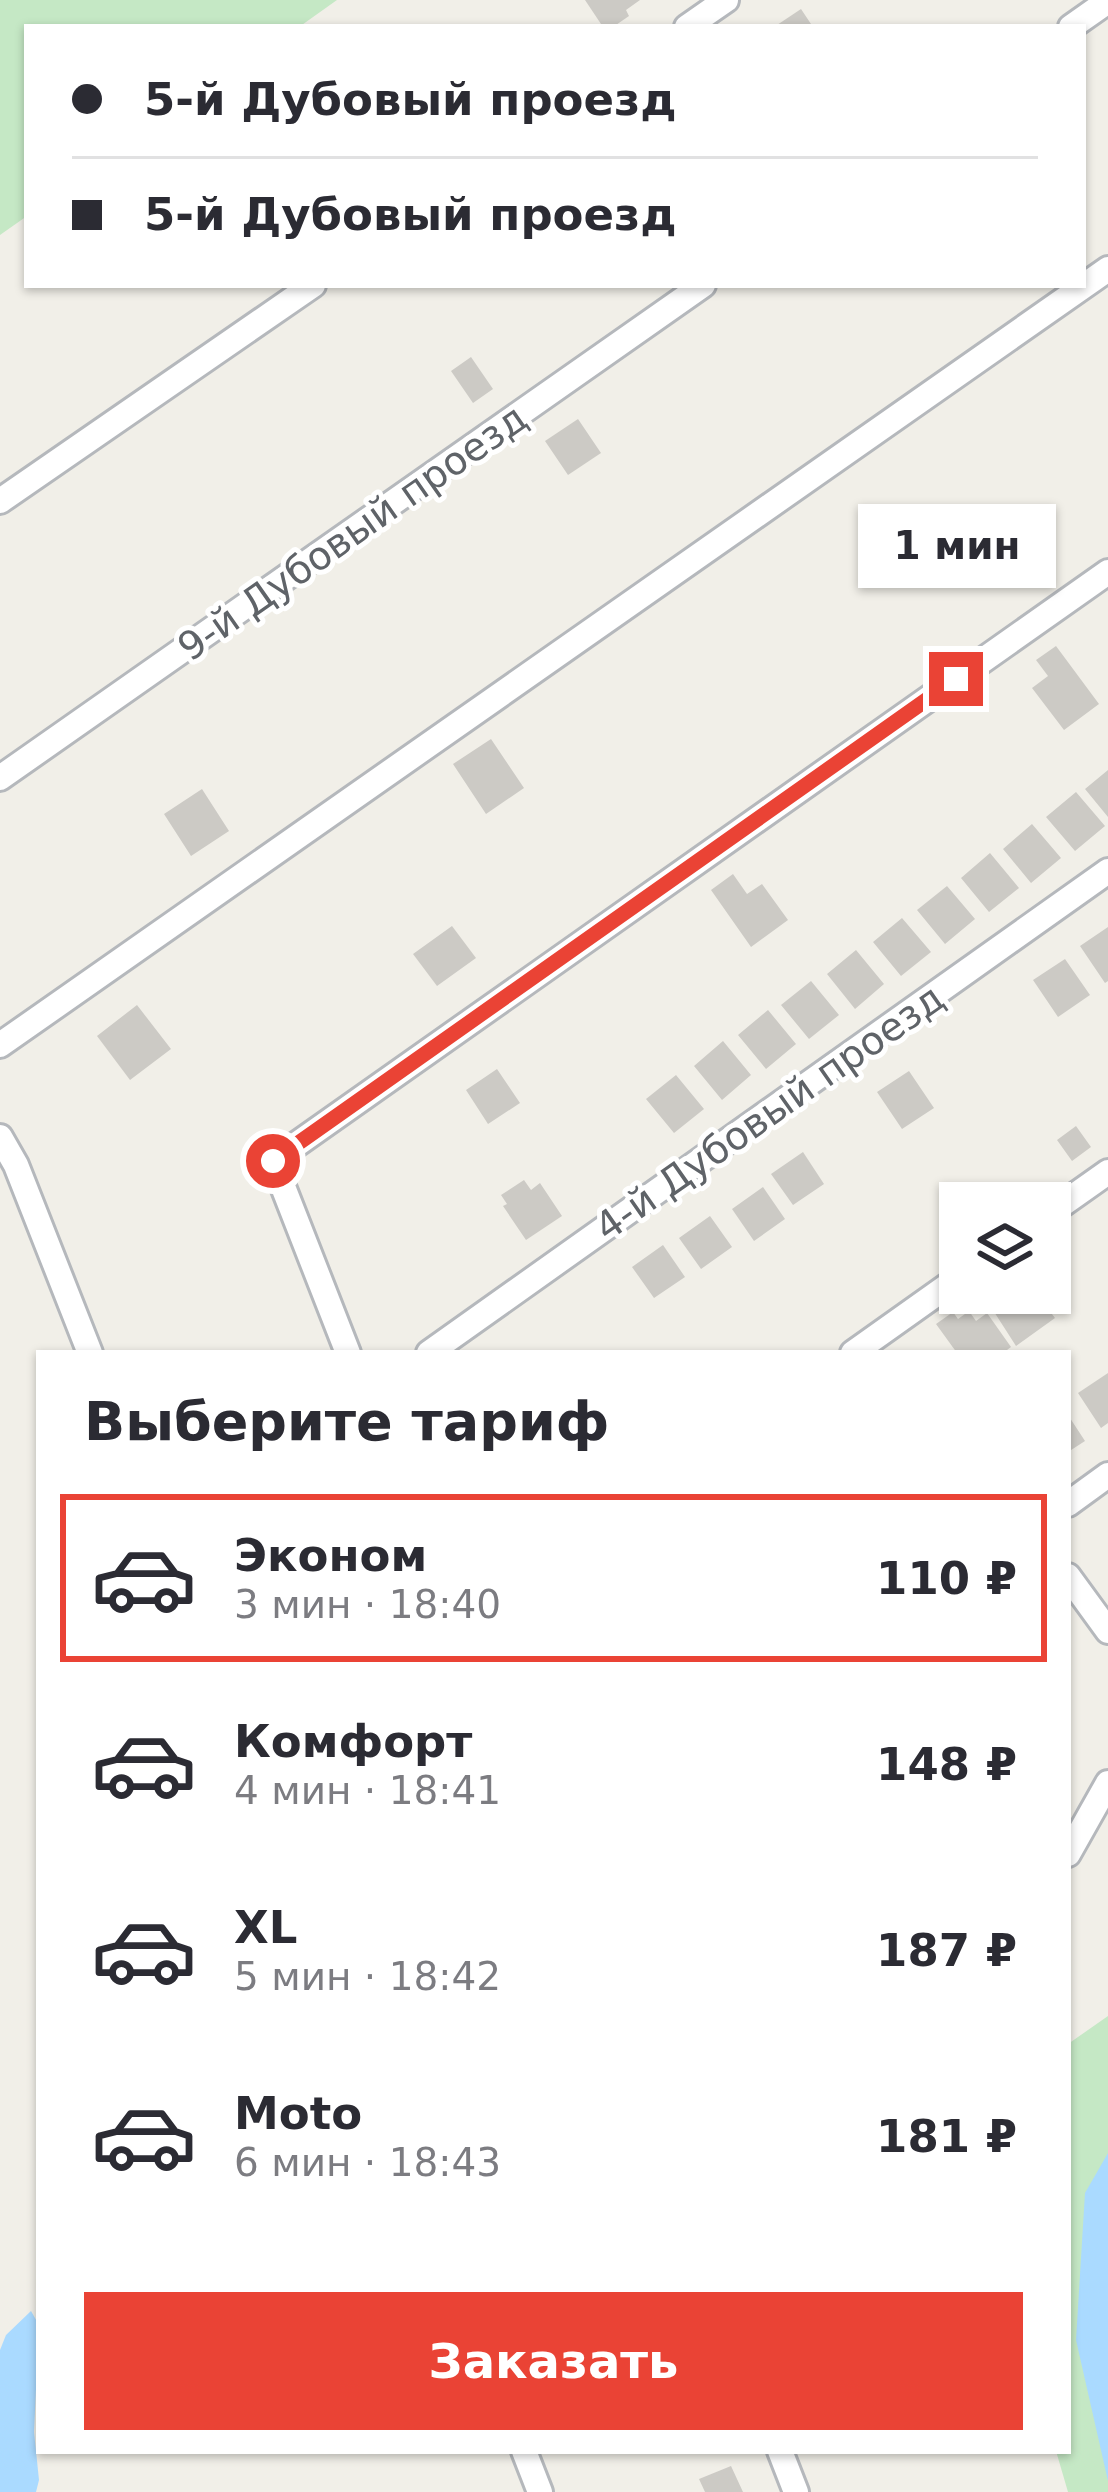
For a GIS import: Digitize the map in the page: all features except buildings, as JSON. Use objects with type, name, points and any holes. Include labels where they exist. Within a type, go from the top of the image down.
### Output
[{"type":"street","points":[[691,24],[726,0]]},
{"type":"street","points":[[1075,24],[1108,1]]},
{"type":"street","points":[[0,501],[309,288]]},
{"type":"street","name":"9-й Дубовый проезд","points":[[0,778],[699,288]]},
{"type":"street","points":[[0,1045],[1081,288]]},
{"type":"street","points":[[347,1350],[273,1161],[1108,572]]},
{"type":"street","name":"4-й Дубовый проезд","points":[[433,1350],[1108,871]]},
{"type":"street","points":[[0,1137],[16,1166],[89,1350]]},
{"type":"street","points":[[1071,1198],[1108,1172]]},
{"type":"street","points":[[858,1350],[939,1292]]},
{"type":"street","points":[[1071,1502],[1108,1475]]},
{"type":"street","points":[[1071,1580],[1108,1631]]},
{"type":"street","points":[[1071,1849],[1108,1783]]},
{"type":"street","points":[[525,2454],[540,2492]]},
{"type":"street","points":[[781,2454],[796,2492]]},
{"type":"green space","points":[[0,0],[337,0],[303,24],[24,24],[24,218],[0,235]]},
{"type":"green space","points":[[1108,2016],[1108,2492],[1068,2492],[1057,2454],[1071,2454],[1071,2042]]},
{"type":"water","points":[[1108,2153],[1108,2481],[1076,2340],[1085,2193]]},
{"type":"water","points":[[31,2311],[36,2320],[36,2492],[0,2492],[0,2350],[6,2335]]},
{"type":"route","points":[[273,1161],[956,679]]}]
